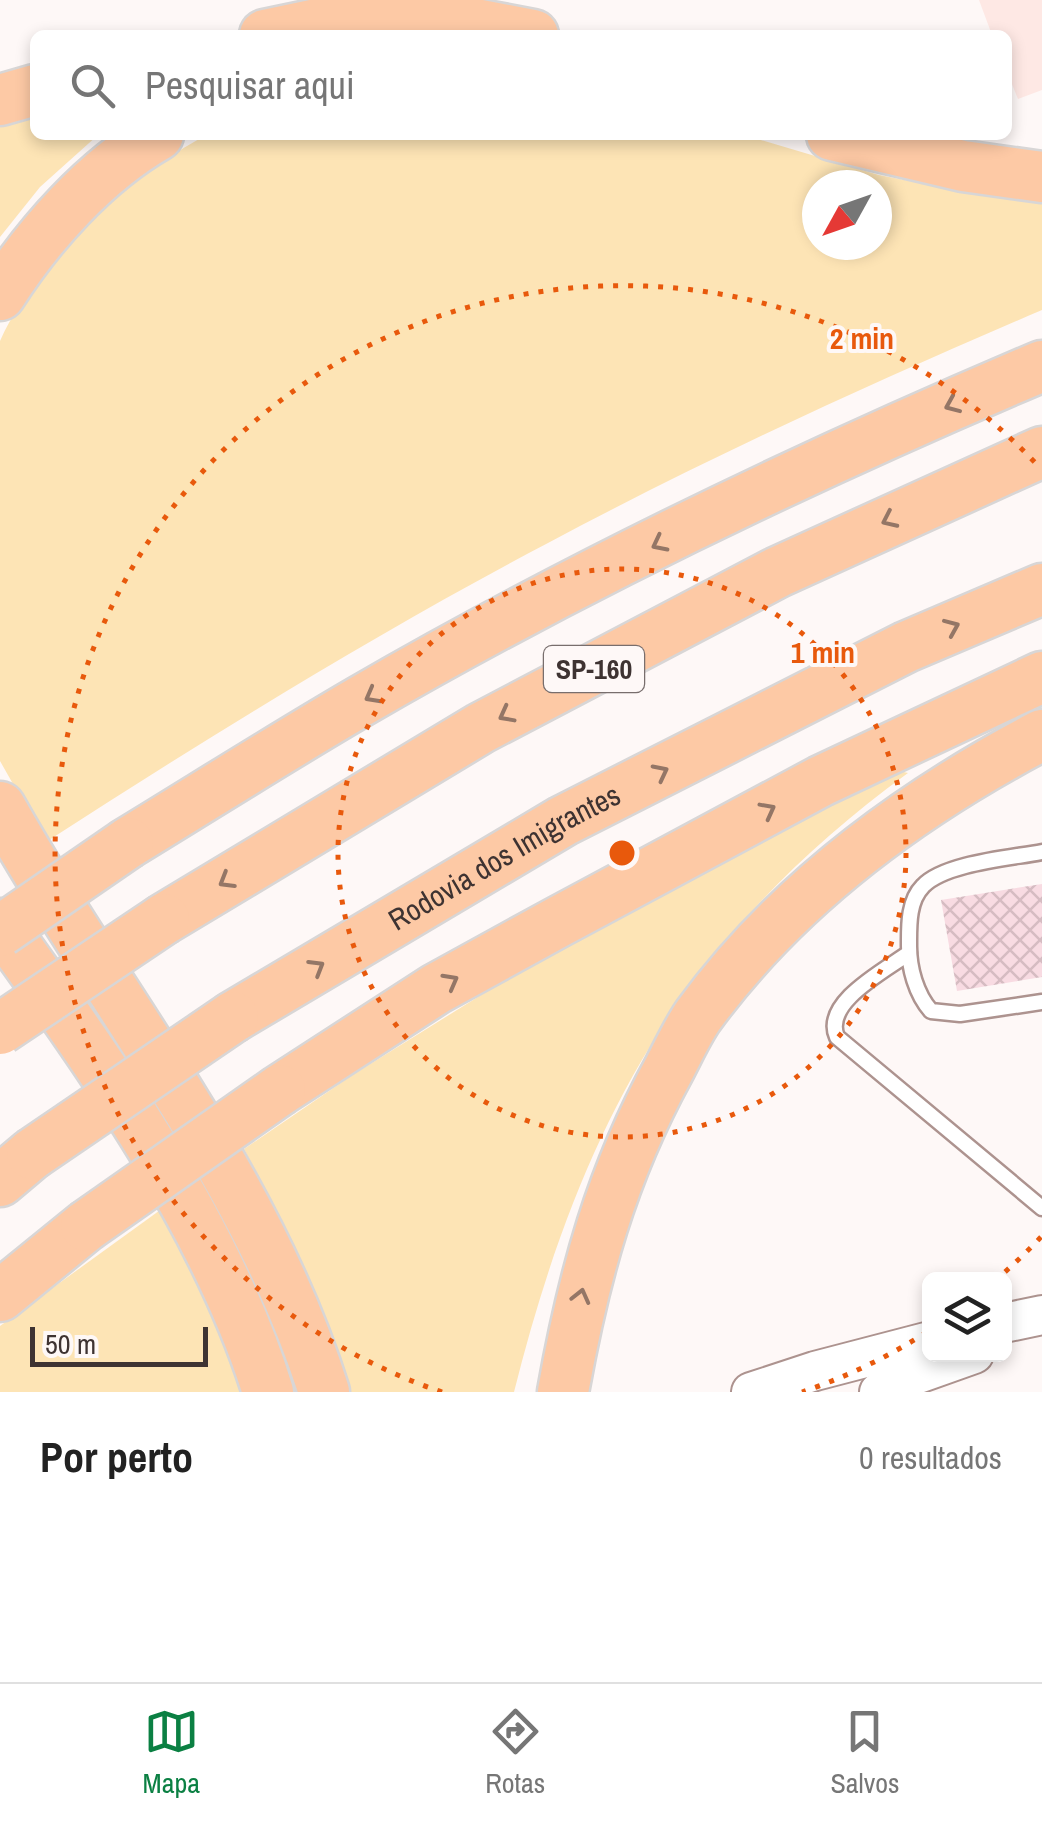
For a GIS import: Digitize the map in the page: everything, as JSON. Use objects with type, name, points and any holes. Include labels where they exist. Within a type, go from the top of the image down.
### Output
[{"type":"highway","points":[[289,30],[318,24],[449,20],[505,30]]},
{"type":"highway","points":[[0,100],[30,91]]},
{"type":"highway","points":[[0,294],[41,236],[69,206],[152,140]]},
{"type":"highway","points":[[853,140],[963,166],[1042,177]]},
{"type":"highway","points":[[268,1392],[256,1352],[204,1237],[89,1046],[0,928],[128,844],[362,701],[532,608],[828,458],[1042,366]]},
{"type":"highway","name":"SP-160","points":[[0,1030],[164,919],[481,728],[778,572],[1042,452]]},
{"type":"highway","name":"Rodovia dos Imigrantes","points":[[16,1168],[234,1017],[563,821],[906,646],[1042,588]]},
{"type":"highway","points":[[0,1296],[86,1226],[280,1090],[436,990],[821,781],[1042,677]]},
{"type":"highway","points":[[564,1392],[579,1304],[611,1192],[647,1110],[697,1018],[766,935],[846,860],[918,806],[1042,734]]},
{"type":"highway","points":[[0,808],[240,1197],[293,1308],[324,1392]]},
{"type":"main road","points":[[1012,1321],[1042,1315]]},
{"type":"main road","points":[[1012,1346],[1042,1340]]},
{"type":"main road","points":[[750,1392],[922,1343]]},
{"type":"main road","points":[[879,1392],[952,1362]]},
{"type":"lane","points":[[1042,852],[952,870],[922,887],[912,905],[909,953],[919,994],[931,1011],[960,1014],[1042,1002]]},
{"type":"lane","points":[[909,953],[858,989],[837,1010],[832,1020],[837,1038],[1042,1208]]},
{"type":"shaded area","points":[[979,0],[1042,0],[1042,90],[1018,99],[1012,84],[1012,30],[990,30]]},
{"type":"shaded area","points":[[30,112],[30,140],[92,140],[40,187],[0,237],[0,121]]},
{"type":"shaded area","points":[[197,140],[761,140],[862,170],[802,170],[802,260],[892,260],[892,178],[1042,200],[1042,310],[792,421],[548,543],[294,687],[46,842],[0,761],[0,341],[27,295],[82,229],[119,194]]},
{"type":"shaded area","points":[[891,769],[908,773],[829,836],[761,902],[702,971],[651,1044],[609,1122],[572,1206],[514,1392],[350,1392],[295,1250],[244,1149],[351,1076],[571,939]]},
{"type":"shaded area","points":[[163,1208],[252,1392],[0,1392],[0,1326]]},
{"type":"building","points":[[1042,884],[1042,977],[957,991],[941,900]]}]
